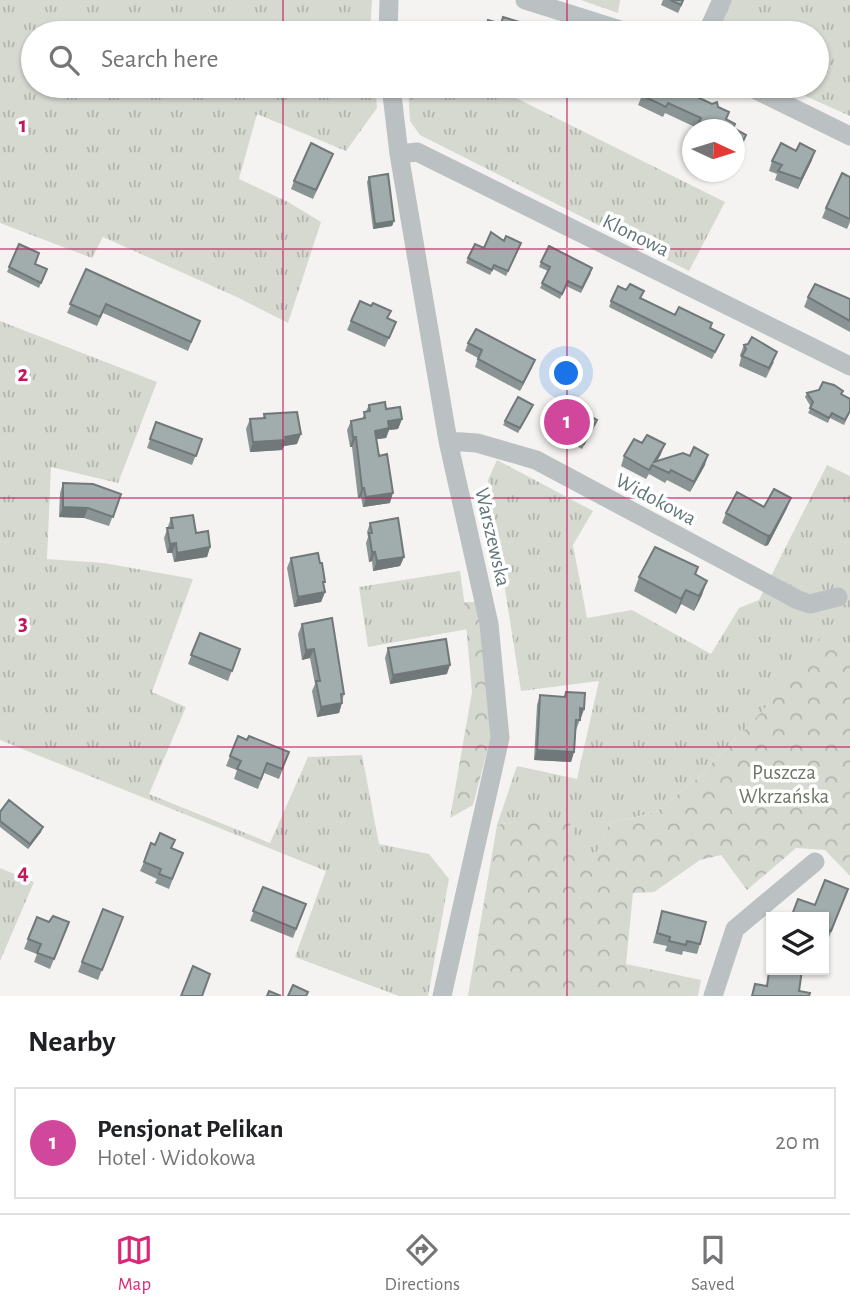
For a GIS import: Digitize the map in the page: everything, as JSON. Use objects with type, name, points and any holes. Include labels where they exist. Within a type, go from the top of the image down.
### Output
[{"type":"street","points":[[388,21],[389,0]]},
{"type":"street","points":[[525,0],[592,21]]},
{"type":"street","points":[[712,21],[722,0]]},
{"type":"street","name":"Warszewska","points":[[392,98],[399,154],[448,441],[489,624],[500,738],[442,996]]},
{"type":"street","points":[[772,98],[850,136]]},
{"type":"street","name":"Klonowa","points":[[399,154],[416,152],[850,366]]},
{"type":"street","name":"Widokowa","points":[[448,441],[477,443],[536,460],[798,600],[810,604],[838,597]]},
{"type":"street","points":[[713,996],[735,929],[815,862]]},
{"type":"green space","points":[[0,0],[372,0],[371,21],[21,21],[21,98],[376,98],[377,108],[346,151],[257,114],[239,179],[288,202],[321,222],[288,323],[103,237],[92,258],[0,223]]},
{"type":"green space","points":[[581,0],[620,0],[618,13]]},
{"type":"green space","points":[[718,0],[850,0],[850,116],[810,98],[829,98],[829,21],[710,21]]},
{"type":"green space","points":[[409,98],[516,98],[725,202],[689,271],[420,135],[410,121]]},
{"type":"green space","points":[[0,321],[157,382],[118,483],[51,467],[47,559],[104,563],[193,579],[152,692],[186,707],[149,794],[270,843],[308,757],[362,755],[379,844],[429,854],[449,879],[428,996],[399,996],[295,957],[326,871],[0,740]]},
{"type":"green space","points":[[497,460],[593,511],[573,545],[587,618],[632,610],[711,654],[739,608],[759,600],[827,465],[850,476],[850,646],[824,633],[765,708],[698,778],[656,812],[610,823],[590,867],[518,821],[497,825],[517,766],[577,779],[599,681],[521,691],[488,480]]},
{"type":"green space","points":[[460,571],[468,629],[368,647],[359,587]]},
{"type":"green space","points":[[464,602],[477,602],[486,654],[491,737],[473,805],[450,818],[472,692]]},
{"type":"green space","name":"Puszcza Wkrzańska","points":[[824,632],[850,646],[850,876],[825,850],[796,848],[747,890],[721,855],[700,860],[654,892],[633,893],[626,964],[701,980],[698,996],[468,996],[497,825],[518,821],[568,820],[590,866],[610,823],[656,812],[698,778],[765,708]]},
{"type":"green space","points":[[0,868],[34,882],[0,961]]},
{"type":"building","points":[[670,0],[683,0],[681,5]]},
{"type":"building","points":[[647,98],[699,98],[712,104],[717,102],[718,107],[729,112],[726,119],[701,119],[668,103],[666,107]]},
{"type":"building","points":[[311,143],[333,154],[316,190],[294,181]]},
{"type":"building","points":[[781,143],[796,151],[800,143],[815,151],[801,179],[778,171],[782,165],[772,161]]},
{"type":"building","points":[[842,173],[850,177],[850,219],[826,208]]},
{"type":"building","points":[[388,174],[394,221],[375,224],[369,177]]},
{"type":"building","points":[[491,232],[504,241],[506,236],[521,243],[508,271],[494,265],[492,270],[468,258],[475,244],[484,248]]},
{"type":"building","points":[[19,244],[39,253],[35,264],[47,269],[41,283],[9,267]]},
{"type":"building","points":[[549,246],[592,268],[582,288],[568,281],[562,294],[542,283],[550,267],[541,262]]},
{"type":"building","points":[[86,269],[200,321],[191,342],[106,304],[100,317],[70,304]]},
{"type":"building","points":[[630,284],[644,291],[640,298],[675,315],[679,307],[712,323],[710,328],[724,335],[715,352],[611,301],[618,286],[626,290]]},
{"type":"building","points":[[815,284],[850,299],[850,321],[808,297]]},
{"type":"building","points":[[360,301],[391,311],[387,318],[396,322],[389,338],[351,321]]},
{"type":"building","points":[[476,329],[535,360],[523,383],[478,359],[482,350],[468,343]]},
{"type":"building","points":[[752,337],[777,352],[769,368],[742,356],[746,349],[744,345],[748,344]]},
{"type":"building","points":[[823,382],[834,385],[843,391],[841,394],[850,399],[850,411],[845,420],[832,413],[829,418],[810,408],[813,402],[807,393],[819,390]]},
{"type":"building","points":[[518,397],[533,405],[520,428],[505,421]]},
{"type":"building","points":[[558,399],[597,420],[584,444],[569,436],[571,432],[547,419]]},
{"type":"building","points":[[385,402],[386,409],[400,407],[402,419],[388,421],[389,428],[375,431],[379,456],[387,454],[393,493],[366,497],[362,488],[356,437],[353,437],[351,421],[365,418],[364,412],[370,411],[369,405]]},
{"type":"building","points":[[297,412],[301,434],[285,437],[286,440],[253,442],[250,419],[265,418],[264,414]]},
{"type":"building","points":[[156,422],[202,439],[196,456],[150,439]]},
{"type":"building","points":[[647,435],[665,444],[654,462],[683,453],[690,456],[694,447],[708,455],[694,482],[671,470],[669,473],[652,465],[649,470],[624,456],[634,439],[642,443]]},
{"type":"building","points":[[63,483],[93,484],[121,494],[113,517],[88,508],[63,507]]},
{"type":"building","points":[[774,489],[791,498],[771,535],[768,536],[726,513],[737,492],[764,507]]},
{"type":"building","points":[[193,515],[196,533],[208,531],[210,547],[177,553],[176,543],[170,544],[167,528],[173,528],[171,518]]},
{"type":"building","points":[[398,518],[404,557],[377,561],[375,552],[372,552],[370,523]]},
{"type":"building","points":[[655,547],[698,567],[695,574],[707,581],[699,596],[686,590],[681,599],[639,577]]},
{"type":"building","points":[[318,553],[322,563],[325,592],[298,597],[291,558]]},
{"type":"building","points":[[332,618],[344,694],[341,694],[342,703],[321,707],[316,681],[320,681],[314,649],[306,650],[302,624]]},
{"type":"building","points":[[200,633],[240,649],[232,671],[191,655]]},
{"type":"building","points":[[446,639],[450,665],[393,675],[388,648]]},
{"type":"building","points":[[566,692],[585,693],[584,709],[580,708],[580,720],[576,720],[574,752],[537,750],[540,695],[565,697]]},
{"type":"building","points":[[238,736],[247,740],[249,736],[289,752],[282,769],[267,763],[261,779],[237,769],[241,761],[230,756]]},
{"type":"building","points":[[9,800],[43,827],[30,844],[0,821],[0,812]]},
{"type":"building","points":[[160,833],[175,840],[171,848],[183,853],[172,879],[159,874],[161,869],[144,862],[151,843],[155,845]]},
{"type":"building","points":[[825,880],[848,889],[831,931],[829,912],[793,912],[798,899],[815,905]]},
{"type":"building","points":[[263,887],[306,904],[296,929],[253,911]]},
{"type":"building","points":[[103,909],[123,917],[102,970],[82,962]]},
{"type":"building","points":[[662,911],[706,922],[700,944],[687,941],[686,945],[669,941],[670,937],[657,933]]},
{"type":"building","points":[[53,916],[69,922],[54,959],[37,953],[41,944],[28,939],[37,917],[49,922]]},
{"type":"building","points":[[193,966],[210,974],[202,996],[181,996]]},
{"type":"building","points":[[769,975],[801,975],[799,991],[810,993],[809,996],[752,996],[755,984],[767,986]]},
{"type":"building","points":[[293,985],[308,992],[306,996],[288,996]]},
{"type":"building","points":[[269,991],[281,996],[267,996]]},
{"type":"place","name":"Pensjonat Pelikan","points":[[567,422]]}]
